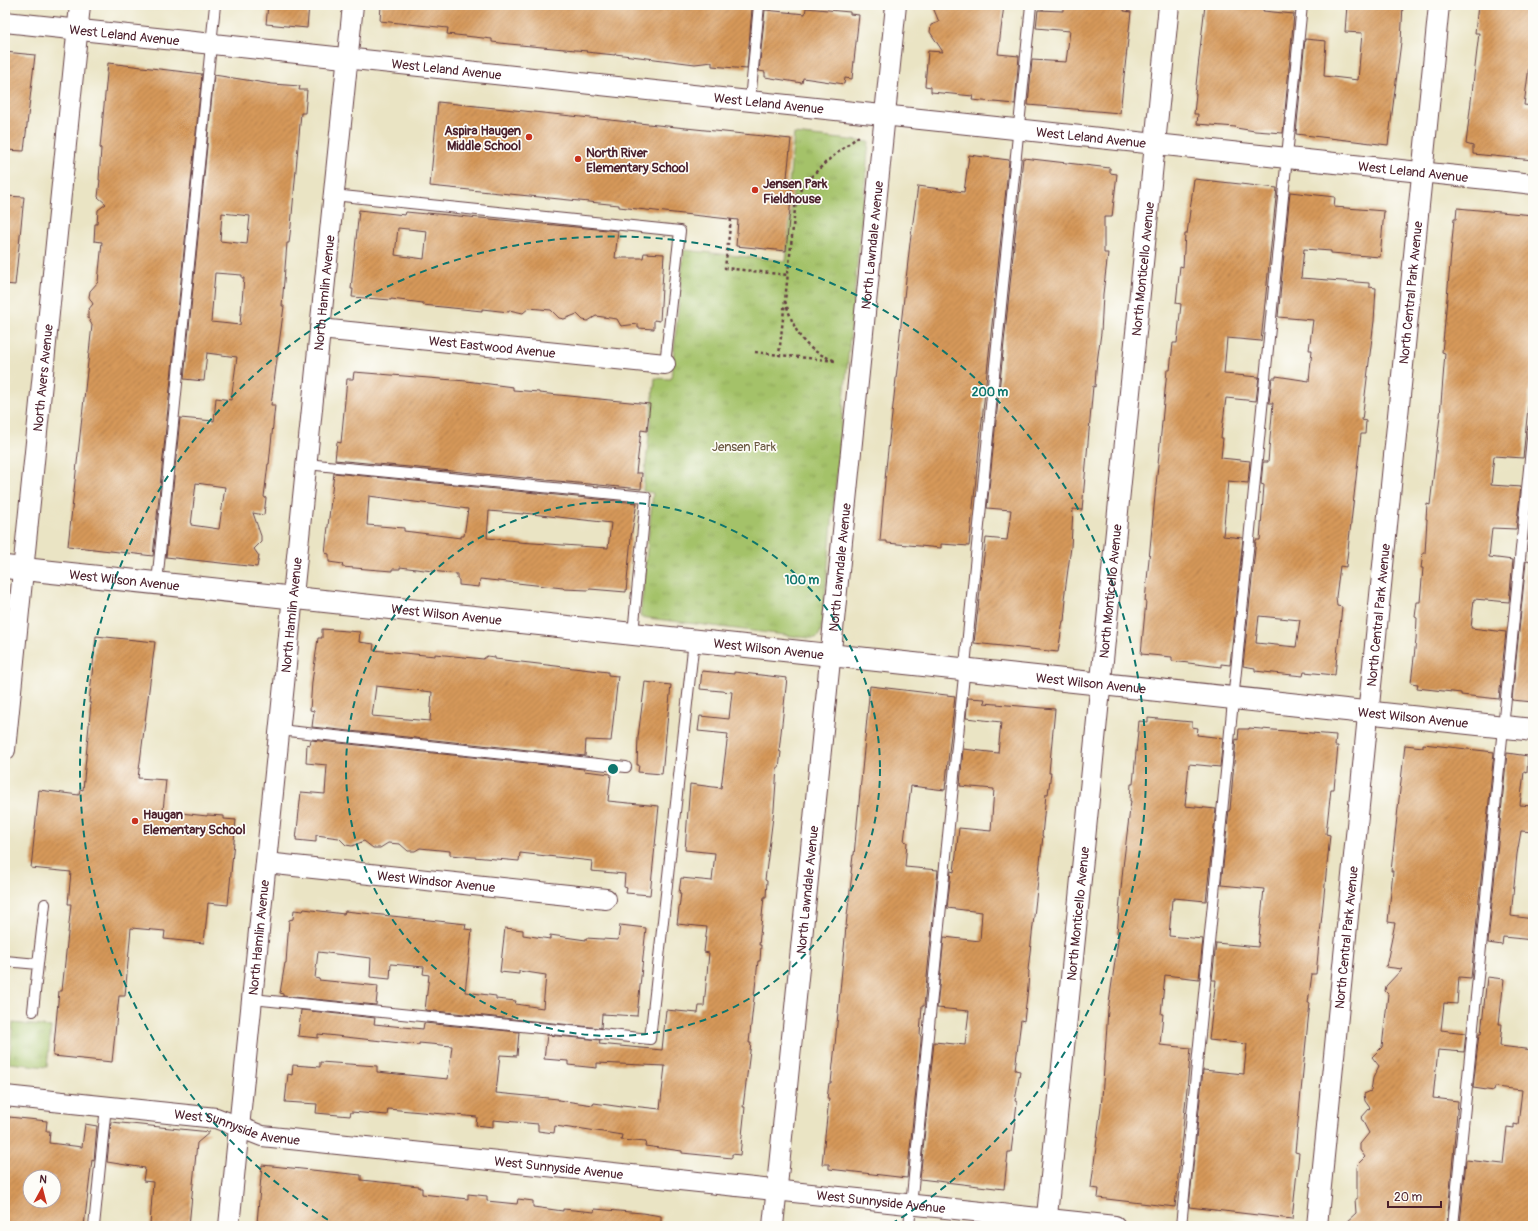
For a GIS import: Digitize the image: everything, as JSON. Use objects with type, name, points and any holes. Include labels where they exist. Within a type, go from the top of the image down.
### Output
[{"type":"street","name":"North Avers Avenue","points":[[5,750],[14,568],[80,5]]},
{"type":"street","name":"North Hamlin Avenue","points":[[229,1226],[352,5]]},
{"type":"street","name":"North Lawndale Avenue","points":[[773,1226],[896,5]]},
{"type":"street","name":"North Monticello Avenue","points":[[1047,1222],[1169,5]]},
{"type":"street","name":"North Central Park Avenue","points":[[1317,1226],[1439,5]]},
{"type":"street","name":"West Leland Avenue","points":[[5,22],[1533,184]]},
{"type":"street","name":"West Eastwood Avenue","points":[[320,329],[665,364]]},
{"type":"street","name":"West Wilson Avenue","points":[[14,568],[1533,730]]},
{"type":"street","name":"West Windsor Avenue","points":[[266,863],[606,900]]},
{"type":"street","name":"West Sunnyside Avenue","points":[[5,1096],[216,1118],[262,1136],[911,1204],[1047,1222],[1115,1226]]},
{"type":"lane","points":[[157,583],[215,5]]},
{"type":"lane","points":[[750,101],[759,5]]},
{"type":"lane","points":[[909,1226],[1031,5]]},
{"type":"lane","points":[[1181,1226],[1302,5]]},
{"type":"lane","points":[[333,195],[680,231],[665,364]]},
{"type":"lane","points":[[1453,1226],[1533,430]]},
{"type":"lane","points":[[306,464],[646,498],[633,634]]},
{"type":"lane","points":[[252,999],[650,1040],[694,640]]},
{"type":"lane","points":[[279,730],[626,767]]},
{"type":"lane","points":[[33,1011],[45,904]]},
{"type":"lane","points":[[5,961],[38,964]]},
{"type":"lane","points":[[94,1226],[106,1106]]},
{"type":"path","points":[[779,355],[796,200],[803,185],[826,162],[859,136]]},
{"type":"path","points":[[731,219],[725,268],[788,275]]},
{"type":"path","points":[[755,352],[836,361],[820,355],[805,344],[796,332],[785,301]]},
{"type":"green space","name":"Jensen Park","points":[[794,134],[869,142],[822,626],[820,633],[817,638],[809,638],[640,617],[653,493],[643,491],[655,378],[671,379],[684,250],[786,261],[794,185],[789,185]]},
{"type":"green space","points":[[13,1023],[51,1027],[47,1067],[9,1063]]},
{"type":"building","points":[[268,5],[309,5],[307,28],[266,24]]},
{"type":"building","points":[[381,5],[662,5],[661,7],[690,9],[690,5],[738,5],[738,7],[752,9],[747,69],[712,66],[712,62],[695,64],[615,54],[492,42],[492,39],[447,34],[448,28],[380,21]]},
{"type":"building","points":[[932,5],[1004,5],[998,54],[1019,56],[1015,104],[972,100],[973,96],[931,92],[931,87],[925,86],[928,51],[943,52],[930,32],[931,25],[939,22]]},
{"type":"building","points":[[1063,5],[1125,5],[1124,11],[1131,12],[1120,113],[1028,105],[1032,60],[1066,62],[1070,31],[1036,28],[1038,10],[1063,11]]},
{"type":"building","points":[[1205,5],[1264,5],[1263,11],[1294,14],[1283,133],[1197,124],[1198,114],[1194,114],[1195,94]]},
{"type":"building","points":[[1347,5],[1403,5],[1401,42],[1388,145],[1296,134],[1305,39],[1326,41],[1324,76],[1358,80],[1362,33],[1345,32]]},
{"type":"building","points":[[1478,5],[1533,5],[1533,36],[1524,105],[1533,106],[1533,160],[1473,154],[1473,146],[1466,144],[1479,33],[1475,33]]},
{"type":"building","points":[[806,8],[850,12],[850,14],[859,15],[852,79],[845,78],[844,84],[803,78],[802,83],[765,77],[765,72],[759,71],[765,10],[805,14]]},
{"type":"building","points":[[5,52],[35,55],[24,151],[5,150]]},
{"type":"building","points":[[108,63],[202,74],[153,556],[68,546],[92,325],[88,318],[88,310],[93,304],[89,297],[90,291],[98,282],[102,242],[94,241],[95,224],[97,224],[98,210],[106,204],[98,197],[100,180],[100,148]]},
{"type":"building","points":[[214,75],[272,84],[300,86],[299,90],[307,90],[305,113],[301,113],[291,226],[289,243],[287,243],[282,306],[284,306],[271,405],[275,405],[264,497],[266,498],[264,515],[253,513],[261,536],[261,542],[254,549],[259,556],[257,567],[166,557],[180,418],[214,421],[216,398],[231,400],[237,357],[207,353],[204,381],[184,379]],"holes":[[[222,213],[250,216],[247,244],[220,241]],[[215,273],[242,275],[242,278],[244,278],[240,325],[211,322]],[[196,483],[225,487],[219,529],[191,525]]]},
{"type":"building","name":"North River Elementary School","points":[[438,102],[791,139],[786,187],[792,188],[786,251],[736,246],[738,220],[619,207],[619,205],[430,186]]},
{"type":"building","points":[[969,155],[1009,160],[969,546],[941,544],[941,548],[887,543],[887,541],[880,541],[886,468],[910,243],[918,186],[964,192]]},
{"type":"building","points":[[1023,158],[1110,168],[1110,173],[1117,174],[1112,217],[1104,217],[1104,253],[1108,253],[1103,294],[1101,333],[1095,387],[1093,386],[1082,510],[1073,509],[1071,547],[1064,599],[1066,599],[1064,621],[1058,652],[974,643],[986,538],[1007,540],[1011,510],[987,508]]},
{"type":"building","points":[[1194,179],[1277,188],[1261,341],[1227,338],[1224,374],[1259,377],[1256,401],[1226,398],[1221,438],[1223,438],[1221,458],[1250,461],[1248,483],[1228,481],[1223,536],[1243,538],[1230,665],[1221,664],[1221,667],[1172,661],[1172,657],[1141,654],[1167,370],[1170,370],[1173,343],[1177,343],[1181,304],[1176,303],[1180,266],[1183,267],[1185,234],[1187,234]]},
{"type":"building","points":[[1290,192],[1335,197],[1334,207],[1384,211],[1380,257],[1304,249],[1301,278],[1369,283],[1369,287],[1376,288],[1374,321],[1362,420],[1366,421],[1365,434],[1361,434],[1346,567],[1340,566],[1336,597],[1337,606],[1342,607],[1335,675],[1304,672],[1303,676],[1255,671],[1255,668],[1243,666],[1256,540],[1260,540],[1264,485],[1261,484],[1263,462],[1268,462],[1273,403],[1269,403],[1272,378],[1276,378],[1276,376],[1309,381],[1312,350],[1309,350],[1313,320],[1278,317]],"holes":[[[1259,616],[1300,620],[1296,647],[1256,643]]]},
{"type":"building","points":[[5,196],[24,197],[15,285],[5,284]]},
{"type":"building","points":[[1457,208],[1533,215],[1533,357],[1523,458],[1494,456],[1491,485],[1521,487],[1516,529],[1492,528],[1489,557],[1513,560],[1509,602],[1474,599],[1471,628],[1506,632],[1499,699],[1417,688],[1418,684],[1411,683],[1416,640],[1417,618],[1415,617],[1417,602],[1420,602],[1423,568],[1421,568],[1423,553],[1425,553],[1427,504],[1430,505],[1440,416],[1445,353],[1442,352],[1454,219],[1456,219]]},
{"type":"building","points":[[359,210],[405,215],[406,212],[427,213],[618,231],[615,258],[643,258],[644,253],[664,254],[660,321],[654,320],[654,329],[638,328],[638,324],[621,326],[617,319],[596,316],[588,321],[583,320],[577,314],[564,319],[559,318],[551,310],[529,308],[523,313],[509,310],[509,312],[482,309],[482,311],[423,305],[423,303],[391,299],[352,297],[353,289],[351,289]],"holes":[[[398,228],[427,231],[424,259],[395,255]]]},
{"type":"building","points":[[354,372],[466,381],[513,387],[513,390],[650,404],[647,431],[641,430],[636,473],[642,473],[641,489],[335,460],[337,442],[341,443],[347,379],[353,379]]},
{"type":"building","points":[[334,473],[637,503],[631,537],[626,592],[590,589],[564,589],[480,579],[479,587],[459,585],[457,574],[400,567],[400,569],[392,569],[392,571],[342,567],[343,564],[329,562],[329,554],[325,553]],"holes":[[[369,496],[468,509],[464,536],[461,536],[461,538],[404,531],[404,528],[367,525]],[[489,511],[523,513],[611,523],[608,548],[518,542],[487,538]]]},
{"type":"building","points":[[1533,494],[1533,531],[1529,530]]},
{"type":"building","points":[[1526,561],[1533,562],[1533,702],[1512,700]]},
{"type":"building","points":[[322,629],[360,632],[359,642],[374,644],[373,650],[483,659],[487,656],[495,657],[495,659],[608,672],[608,675],[618,676],[611,741],[586,740],[585,756],[312,727],[314,711],[310,710],[312,682],[318,638],[322,638]],"holes":[[[376,686],[432,692],[430,721],[372,716]]]},
{"type":"building","points":[[96,636],[155,642],[138,778],[166,780],[163,811],[207,816],[224,816],[224,819],[236,820],[228,905],[208,903],[204,943],[164,939],[165,931],[131,928],[125,996],[119,996],[112,1062],[53,1056],[59,991],[62,991],[71,904],[68,904],[71,872],[31,868],[39,790],[79,795],[80,789],[83,790],[91,703],[89,703]]},
{"type":"building","points":[[702,671],[734,674],[734,672],[787,678],[779,751],[781,752],[779,768],[777,768],[774,809],[765,880],[767,881],[766,897],[764,897],[759,945],[761,945],[760,961],[758,961],[749,1043],[751,1043],[743,1107],[745,1107],[740,1155],[732,1154],[732,1158],[682,1153],[682,1151],[645,1146],[646,1142],[621,1140],[622,1135],[577,1128],[555,1126],[554,1133],[538,1131],[538,1124],[493,1120],[493,1127],[476,1125],[477,1117],[388,1109],[387,1115],[351,1112],[350,1116],[316,1113],[317,1104],[285,1102],[288,1074],[292,1075],[293,1065],[320,1067],[320,1062],[377,1066],[377,1072],[448,1079],[452,1046],[419,1043],[419,1045],[318,1034],[318,1038],[298,1036],[301,1010],[375,1018],[374,1024],[423,1029],[424,1023],[519,1032],[517,1056],[500,1055],[496,1093],[558,1099],[593,1105],[594,1103],[622,1107],[622,1105],[660,1109],[665,1066],[597,1063],[597,1068],[568,1065],[568,1061],[544,1059],[547,1035],[600,1040],[599,1044],[662,1050],[666,1010],[698,1013],[699,1006],[704,1006],[709,953],[704,952],[707,927],[677,924],[681,893],[679,893],[681,878],[712,881],[715,853],[685,850],[690,784],[721,788],[728,734],[698,731],[700,716],[729,719],[732,692],[700,689]]},
{"type":"building","points":[[645,682],[671,685],[662,774],[638,772],[638,737]]},
{"type":"building","points":[[870,686],[955,696],[945,790],[911,786],[904,841],[907,842],[905,867],[938,870],[924,1006],[922,1006],[921,1041],[907,1178],[829,1169],[829,1164],[822,1164],[829,1099],[827,1099],[829,1083],[831,1083],[835,1045]]},
{"type":"building","points":[[968,698],[985,699],[984,703],[1055,709],[1049,773],[1051,773],[1048,794],[1046,794],[1043,836],[1028,970],[1028,987],[1024,1021],[1021,1020],[1015,1070],[1020,1071],[1015,1101],[1017,1102],[1011,1152],[1008,1152],[1004,1189],[920,1179],[934,1042],[965,1045],[969,1011],[937,1008],[944,937],[980,941],[982,912],[947,908],[951,871],[954,872],[959,828],[991,831],[994,789],[960,786],[963,749],[998,753],[1001,722],[966,718]]},
{"type":"building","points":[[1148,718],[1192,722],[1192,727],[1198,728],[1197,735],[1223,738],[1220,767],[1189,764],[1185,806],[1216,809],[1206,901],[1174,898],[1174,900],[1172,900],[1169,936],[1203,939],[1199,979],[1165,975],[1161,1014],[1163,1014],[1160,1045],[1191,1048],[1175,1207],[1098,1198],[1099,1189],[1091,1188],[1102,1098],[1108,1010],[1119,933],[1117,933],[1131,801],[1131,784],[1133,784],[1139,721],[1148,722]]},
{"type":"building","points":[[1249,728],[1336,735],[1335,746],[1338,746],[1334,789],[1331,789],[1326,834],[1330,835],[1316,974],[1312,974],[1308,1003],[1310,1003],[1295,1152],[1299,1153],[1292,1219],[1189,1207],[1203,1070],[1244,1074],[1247,1044],[1209,1040],[1216,980],[1212,980],[1216,943],[1258,947],[1264,889],[1221,885],[1230,810],[1236,739],[1238,740],[1239,729]]},
{"type":"building","points":[[311,740],[584,769],[584,771],[611,774],[608,801],[659,806],[650,895],[626,893],[627,888],[624,887],[625,874],[591,871],[592,861],[520,853],[519,861],[450,855],[450,851],[420,848],[415,851],[408,851],[400,844],[388,843],[380,848],[373,848],[364,841],[352,846],[346,845],[339,838],[316,835],[316,842],[296,840],[301,792],[325,794],[327,765],[306,763],[307,744],[310,745]]},
{"type":"building","points":[[1423,744],[1494,752],[1471,978],[1459,977],[1457,1004],[1444,1003],[1441,1030],[1466,1033],[1464,1052],[1438,1050],[1433,1098],[1458,1101],[1447,1224],[1446,1226],[1371,1226],[1345,1223],[1356,1213],[1355,1199],[1357,1199],[1357,1168],[1358,1164],[1365,1157],[1360,1150],[1360,1144],[1369,1133],[1361,1118],[1370,1108],[1365,1101],[1364,1094],[1371,1091],[1373,1078],[1379,1066],[1372,1057],[1382,1047],[1388,994],[1385,991],[1386,986],[1402,969],[1386,967],[1395,923],[1388,922],[1393,871],[1391,871],[1405,745],[1423,747]]},
{"type":"building","points":[[1507,753],[1528,756],[1527,773],[1524,772],[1520,805],[1533,806],[1533,832],[1521,831],[1517,854],[1511,916],[1533,919],[1533,940],[1503,937],[1502,945],[1488,943]]},
{"type":"building","points":[[304,909],[344,914],[345,911],[466,924],[465,929],[472,930],[465,992],[496,996],[496,999],[516,1001],[515,1004],[543,1008],[546,975],[519,971],[519,974],[500,972],[505,928],[523,930],[523,935],[550,939],[550,935],[586,940],[586,938],[618,940],[620,925],[646,928],[637,1016],[602,1014],[601,1028],[425,1010],[429,975],[423,974],[424,967],[391,964],[390,979],[370,977],[371,958],[318,952],[315,978],[319,980],[378,986],[376,1005],[283,996],[283,994],[280,993],[286,963],[289,920],[293,919],[294,910],[303,911]]},
{"type":"building","points":[[1487,977],[1504,979],[1499,1024],[1502,1024],[1500,1046],[1533,1050],[1533,1226],[1460,1225],[1466,1160],[1503,1164],[1507,1127],[1514,1128],[1514,1124],[1518,1125],[1522,1090],[1495,1087],[1494,1091],[1473,1088]]},
{"type":"building","points":[[9,1117],[47,1121],[46,1131],[50,1131],[49,1143],[82,1147],[85,1124],[97,1126],[94,1161],[92,1160],[84,1226],[5,1226],[5,1157]]},
{"type":"building","points":[[111,1122],[210,1132],[197,1143],[189,1226],[150,1225],[153,1182],[143,1181],[145,1168],[107,1162]]},
{"type":"building","points":[[262,1165],[361,1175],[361,1180],[419,1186],[419,1188],[422,1188],[422,1194],[468,1199],[468,1194],[487,1196],[487,1201],[517,1204],[518,1199],[533,1201],[533,1207],[563,1211],[563,1209],[594,1212],[595,1209],[642,1213],[661,1216],[661,1226],[261,1226],[261,1223],[257,1223]]},
{"type":"place","name":"Aspira Haugen Middle School","points":[[529,137]]},
{"type":"place","name":"North River Elementary School","points":[[578,159]]},
{"type":"place","name":"Jensen Park Fieldhouse","points":[[755,190]]},
{"type":"place","name":"Haugan Elementary School","points":[[135,821]]}]
